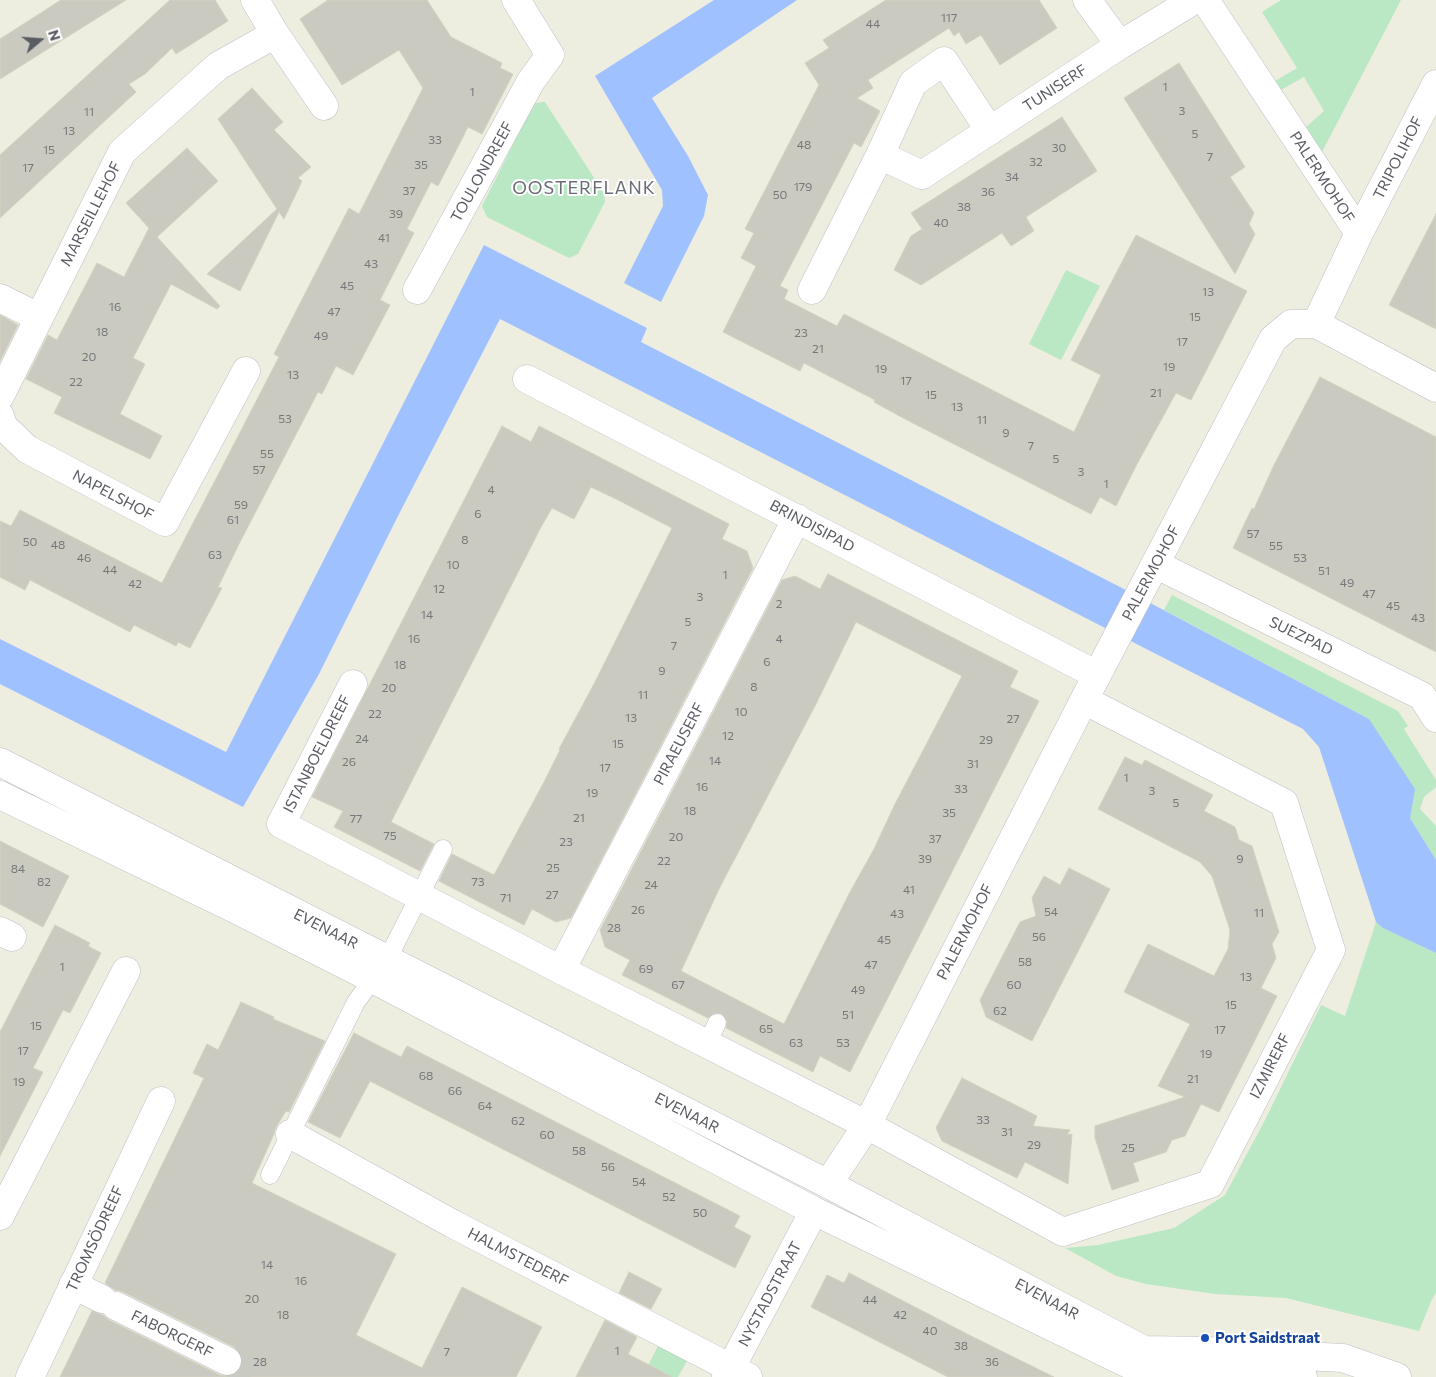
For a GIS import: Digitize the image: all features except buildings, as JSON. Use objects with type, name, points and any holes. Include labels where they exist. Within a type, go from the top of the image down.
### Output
[{"type":"street","points":[[255,0],[275,34],[324,106]]},
{"type":"street","name":"TOULONDREEF","points":[[417,290],[532,82],[550,55],[516,0]]},
{"type":"street","points":[[1087,0],[1120,45],[1194,0]]},
{"type":"street","name":"PALERMOHOF","points":[[828,1184],[867,1125],[1102,664],[1273,340],[1291,324],[1316,324],[1359,233],[1205,0]]},
{"type":"street","name":"MARSEILLEHOF","points":[[0,396],[122,152],[218,66],[275,34]]},
{"type":"street","name":"TUNISERF","points":[[880,155],[922,175],[1120,45]]},
{"type":"street","points":[[812,290],[880,155],[913,84],[944,61],[990,131]]},
{"type":"street","name":"TRIPOLIHOF","points":[[1359,233],[1436,84]]},
{"type":"street","points":[[0,298],[38,317]]},
{"type":"street","points":[[1316,324],[1436,388]]},
{"type":"street","name":"NAPELSHOF","points":[[0,416],[3,426],[27,449],[165,522],[246,371]]},
{"type":"street","name":"BRINDISIPAD","points":[[527,379],[797,518],[1102,664]]},
{"type":"street","name":"PIRAEUSERF","points":[[561,970],[797,518]]},
{"type":"street","name":"SUEZPAD","points":[[1151,573],[1422,696],[1436,718]]},
{"type":"street","name":"ISTANBOELDREEF","points":[[353,684],[281,824],[420,896]]},
{"type":"street","name":"IZMIRERF","points":[[867,1125],[1063,1232],[1210,1184],[1330,950],[1284,804],[1084,700]]},
{"type":"street","name":"EVENAAR","points":[[0,762],[814,1211],[1145,1372],[1303,1377]]},
{"type":"street","name":"EVENAAR","points":[[0,794],[228,905],[380,970],[828,1184],[1144,1350],[1207,1351],[1343,1358],[1397,1377]]},
{"type":"street","points":[[420,896],[561,970],[712,1034],[867,1125]]},
{"type":"street","points":[[0,1216],[126,971]]},
{"type":"street","name":"TROMSÖDREEF","points":[[36,1375],[74,1285],[161,1101]]},
{"type":"street","name":"HALMSTEDERF","points":[[290,1134],[453,1224],[735,1374]]},
{"type":"street","name":"NYSTADSTRAAT","points":[[735,1374],[828,1184]]},
{"type":"street","name":"FABORGERF","points":[[74,1285],[227,1362]]},
{"type":"lane","points":[[270,1175],[356,1002],[380,970],[443,849]]},
{"type":"green space","points":[[1281,0],[1401,0],[1321,154],[1306,127],[1324,111],[1304,77],[1281,90],[1275,81],[1297,68],[1262,12]]},
{"type":"green space","points":[[545,102],[604,193],[605,202],[578,254],[569,258],[487,217],[482,206],[534,103]]},
{"type":"green space","points":[[1066,270],[1100,286],[1061,360],[1029,344]]},
{"type":"green space","points":[[1172,595],[1398,711],[1408,726],[1404,729],[1436,780],[1436,787],[1424,797],[1420,809],[1436,826],[1436,860],[1410,818],[1369,719],[1164,610]]},
{"type":"green space","points":[[1376,922],[1384,928],[1436,953],[1436,1293],[1419,1331],[1286,1298],[1215,1294],[1146,1284],[1116,1276],[1065,1248],[1098,1245],[1174,1228],[1225,1195],[1265,1120],[1321,1005],[1345,1016]]},
{"type":"green space","points":[[658,1346],[687,1361],[678,1377],[642,1377]]},
{"type":"water","points":[[714,0],[797,0],[652,98],[688,156],[708,195],[704,216],[661,302],[624,283],[663,206],[662,190],[595,76]]},
{"type":"water","points":[[484,245],[647,328],[641,342],[1122,588],[1369,719],[1415,789],[1410,818],[1436,860],[1436,953],[1383,928],[1376,922],[1319,747],[1303,729],[500,319],[319,674],[243,807],[0,684],[0,639],[226,752]]},
{"type":"tunnel","points":[[227,1361],[258,1377]]},
{"type":"place","name":"Port Saidstraat","points":[[1205,1338]]},
{"type":"district","name":"OOSTERFLANK","points":[[584,188]]}]
